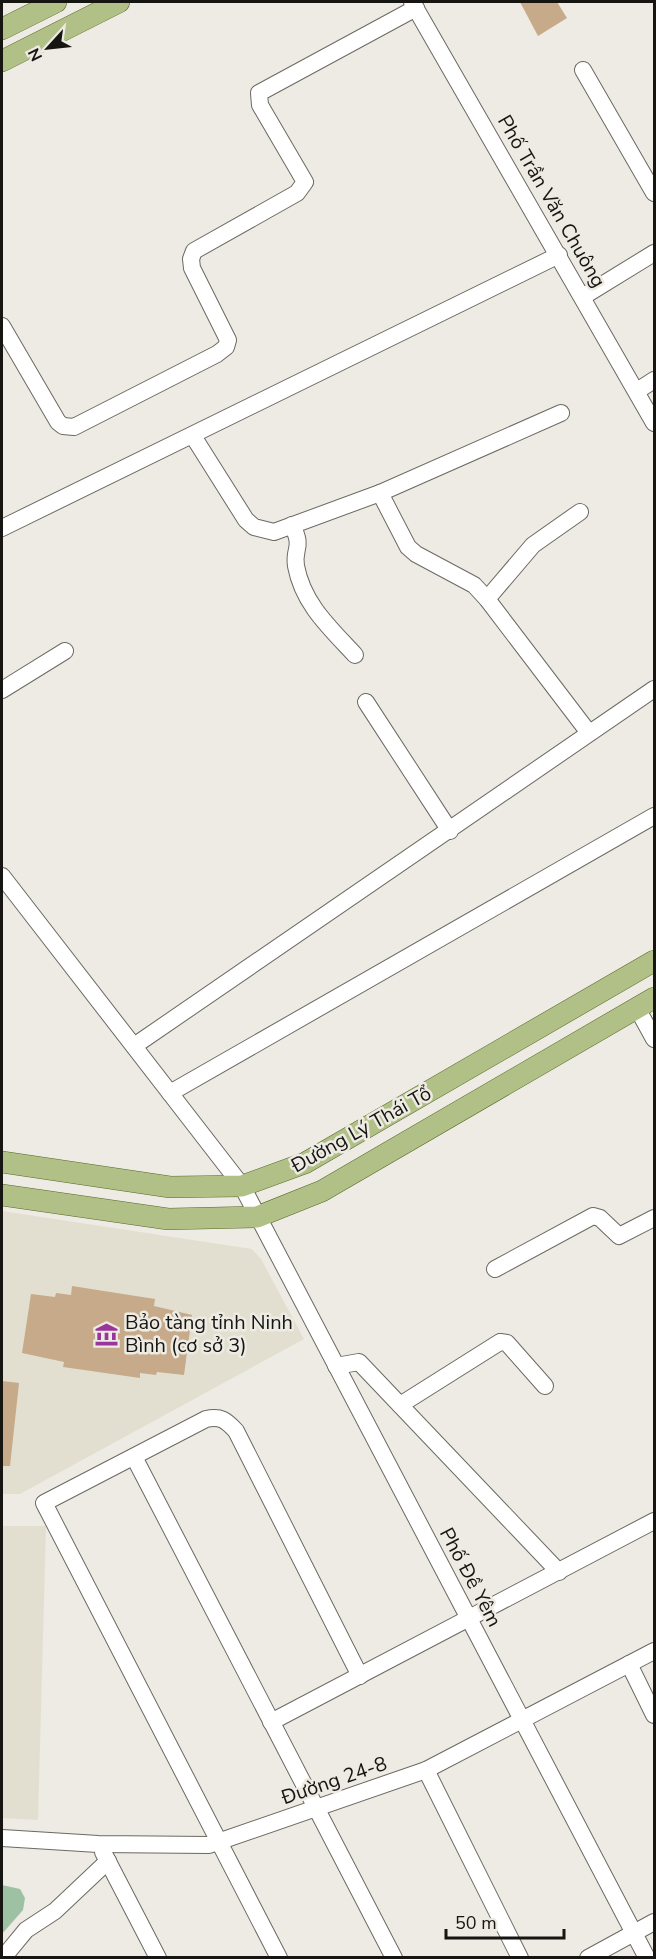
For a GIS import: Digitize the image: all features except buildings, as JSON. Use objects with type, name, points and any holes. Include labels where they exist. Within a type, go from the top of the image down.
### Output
[{"type":"main road","points":[[2,29],[56,2]]},
{"type":"main road","points":[[2,62],[118,2]]},
{"type":"main road","name":"Đường Lý Thái Tổ","points":[[2,1162],[170,1187],[242,1186],[304,1163],[654,961]]},
{"type":"main road","name":"Đường Lý Thái Tổ","points":[[2,1195],[168,1219],[257,1217],[322,1191],[646,1003]]},
{"type":"street","name":"Phố Trần Văn Chuông","points":[[414,5],[584,296],[654,423]]},
{"type":"street","points":[[2,326],[58,422],[68,428],[217,354],[226,347],[228,340],[192,268],[191,259],[194,251],[297,193],[304,187],[305,182],[260,105],[259,93],[414,5]]},
{"type":"street","points":[[583,70],[654,193]]},
{"type":"street","points":[[584,296],[654,253]]},
{"type":"street","points":[[2,528],[559,255]]},
{"type":"street","points":[[637,391],[654,380]]},
{"type":"street","points":[[193,436],[246,520],[254,527],[274,532],[380,493],[561,413]]},
{"type":"street","points":[[380,493],[408,547],[416,554],[474,585],[488,599],[590,733]]},
{"type":"street","points":[[488,599],[533,545],[580,512]]},
{"type":"street","points":[[292,525],[299,539],[296,567],[312,608],[355,655]]},
{"type":"street","points":[[2,690],[64,651]]},
{"type":"street","points":[[134,1046],[590,733],[652,696]]},
{"type":"street","points":[[366,702],[450,831]]},
{"type":"street","points":[[170,1093],[654,816]]},
{"type":"street","name":"Phố Đề Yêm","points":[[2,876],[242,1186],[647,1958]]},
{"type":"street","points":[[646,1003],[654,1039]]},
{"type":"street","points":[[495,1269],[593,1216],[600,1218],[619,1236],[654,1218]]},
{"type":"street","points":[[400,1405],[500,1342],[507,1343],[545,1386]]},
{"type":"street","points":[[336,1366],[359,1362],[559,1572]]},
{"type":"street","points":[[279,1958],[44,1503],[206,1419],[218,1416],[226,1420],[236,1431],[360,1676]]},
{"type":"street","points":[[134,1457],[394,1958]]},
{"type":"street","points":[[271,1722],[470,1620],[654,1521]]},
{"type":"street","name":"Đường 24-8","points":[[2,1838],[98,1844],[209,1845],[426,1770],[654,1651]]},
{"type":"street","points":[[628,1664],[654,1714]]},
{"type":"street","points":[[426,1770],[520,1958]]},
{"type":"street","points":[[98,1844],[158,1958]]},
{"type":"street","points":[[3,1958],[26,1929],[55,1911],[108,1861]]},
{"type":"street","points":[[588,1958],[654,1922]]},
{"type":"shaded area","points":[[2,1211],[252,1249],[261,1259],[304,1339],[20,1494],[2,1494]]},
{"type":"shaded area","points":[[2,1526],[46,1526],[38,1820],[2,1818]]},
{"type":"shaded area","points":[[2,1885],[20,1889],[25,1898],[23,1910],[2,1934]]},
{"type":"place","name":"Bảo tàng tỉnh Ninh Bình (cơ sở 3)","points":[[107,1334]]}]
